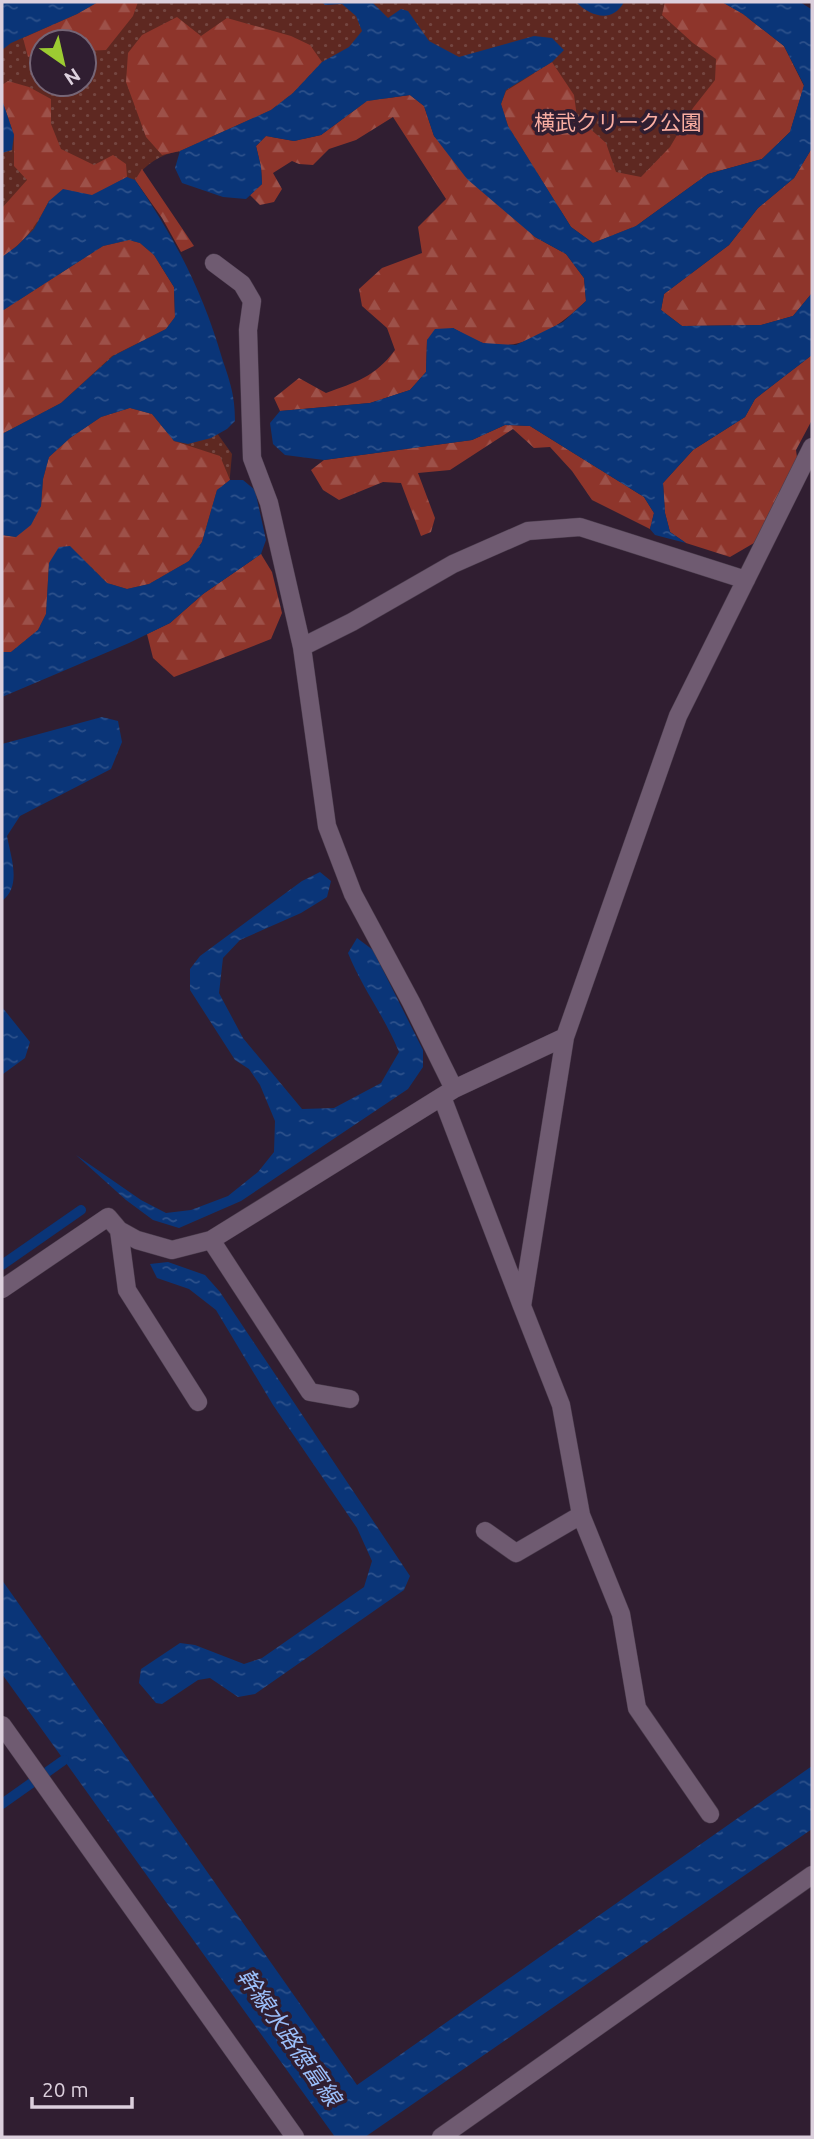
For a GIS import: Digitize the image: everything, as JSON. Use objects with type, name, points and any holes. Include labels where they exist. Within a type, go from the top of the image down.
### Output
[{"type":"street","points":[[214,263],[242,284],[252,301],[248,330],[252,458],[269,503],[302,647],[327,826],[353,894],[411,1002],[448,1093],[522,1306],[561,1405],[581,1515],[621,1614],[637,1708],[710,1814]]},
{"type":"street","points":[[522,1306],[565,1037],[678,716],[812,447]]},
{"type":"street","points":[[302,647],[453,565],[528,531],[580,527],[746,580]]},
{"type":"street","points":[[2,1289],[108,1217],[119,1230],[136,1240],[172,1250],[211,1240],[448,1093],[565,1037]]},
{"type":"street","points":[[119,1230],[127,1290],[198,1402]]},
{"type":"street","points":[[211,1240],[310,1392],[350,1399]]},
{"type":"street","points":[[485,1531],[516,1553],[581,1515]]},
{"type":"street","points":[[2,1725],[295,2137]]},
{"type":"street","points":[[441,2137],[812,1875]]},
{"type":"green space","name":"横武クリーク公園","points":[[2,2],[758,2],[617,268],[436,82],[192,164],[179,151],[166,155],[149,164],[139,174],[135,180],[204,415],[232,454],[224,542],[2,685]]},
{"type":"green space","points":[[98,2],[138,2],[133,16],[106,50],[98,50],[98,28],[46,28]]},
{"type":"green space","points":[[665,2],[722,2],[743,14],[784,46],[804,86],[790,132],[762,159],[708,174],[636,226],[593,243],[571,227],[508,126],[501,104],[506,91],[552,62],[574,95],[577,117],[606,143],[616,172],[641,177],[670,147],[693,108],[715,80],[716,59],[693,43],[662,15]]},
{"type":"green space","points":[[177,17],[201,36],[227,18],[291,36],[310,45],[322,62],[293,93],[271,110],[180,151],[162,155],[146,137],[126,82],[128,53],[142,35]]},
{"type":"green space","points":[[28,36],[28,57],[23,38]]},
{"type":"green space","points":[[8,81],[28,87],[28,98],[51,99],[51,124],[61,149],[94,165],[113,155],[126,164],[127,177],[92,196],[49,201],[30,232],[4,256],[2,208],[27,180],[14,166],[14,135],[2,100],[2,85]]},
{"type":"green space","points":[[410,95],[424,106],[434,136],[535,237],[566,254],[584,278],[586,301],[539,336],[511,345],[483,343],[453,328],[427,340],[426,372],[410,390],[370,403],[280,411],[274,398],[299,378],[326,393],[356,382],[388,359],[395,350],[387,328],[362,306],[359,289],[382,268],[422,253],[418,227],[446,199],[393,117],[356,140],[329,149],[313,165],[292,161],[273,173],[282,189],[274,202],[260,205],[250,195],[262,184],[256,146],[266,136],[294,141],[321,135],[367,101]]},
{"type":"green space","points":[[812,148],[812,293],[793,316],[761,325],[682,326],[661,310],[664,294],[729,245],[758,208],[794,178]]},
{"type":"green space","points":[[142,169],[194,246],[181,252],[162,218],[135,180]]},
{"type":"green space","points":[[129,240],[140,243],[154,255],[174,287],[175,317],[166,329],[112,356],[61,403],[2,434],[2,311],[103,246]]},
{"type":"green space","points":[[812,355],[812,420],[796,450],[798,465],[754,543],[730,557],[686,543],[670,532],[665,513],[663,483],[693,450],[745,417],[755,399]]},
{"type":"green space","points":[[130,408],[152,414],[174,441],[220,456],[230,480],[217,490],[202,542],[189,561],[149,584],[127,589],[107,583],[91,567],[49,563],[46,614],[38,630],[11,652],[2,652],[2,535],[16,537],[41,506],[43,479],[49,457],[70,438],[101,417]]},
{"type":"green space","points":[[505,425],[530,426],[644,497],[654,513],[650,529],[592,500],[572,471],[550,447],[534,448],[513,429],[450,470],[418,473],[435,518],[431,532],[421,536],[401,483],[383,482],[339,500],[323,490],[311,470],[324,460],[472,440]]},
{"type":"green space","points":[[261,554],[272,572],[282,613],[271,639],[174,677],[153,658],[147,634],[170,623],[203,594]]},
{"type":"water","points":[[2,2],[98,2],[45,28],[28,28],[28,36],[2,50]]},
{"type":"water","points":[[322,2],[372,2],[388,18],[401,9],[408,11],[429,41],[459,57],[534,36],[552,38],[564,50],[552,62],[506,90],[501,104],[508,126],[571,227],[593,243],[636,226],[708,174],[762,159],[790,132],[804,85],[784,46],[743,14],[722,2],[800,2],[811,9],[812,148],[794,178],[758,208],[729,245],[664,294],[661,310],[682,326],[761,325],[793,316],[812,293],[812,355],[755,399],[745,417],[693,450],[663,483],[665,513],[670,532],[686,543],[655,535],[650,529],[654,513],[644,497],[530,426],[505,425],[472,440],[324,460],[285,455],[273,444],[270,423],[280,411],[370,403],[410,390],[426,372],[427,340],[435,329],[453,328],[483,343],[516,345],[563,322],[586,301],[584,278],[566,254],[535,237],[467,179],[434,136],[424,106],[410,95],[367,101],[321,135],[294,141],[266,136],[256,146],[262,184],[246,199],[223,197],[182,183],[175,168],[180,151],[271,110],[293,93],[322,62],[349,47],[362,31],[356,16],[342,4],[325,5]]},
{"type":"water","points":[[576,2],[624,2],[613,13],[601,15],[588,11]]},
{"type":"water","points":[[2,100],[14,135],[12,150],[2,153]]},
{"type":"water","points":[[127,177],[135,180],[149,201],[175,244],[196,287],[230,382],[235,421],[211,438],[188,444],[174,441],[152,414],[130,408],[101,417],[70,438],[49,457],[43,479],[41,506],[31,525],[16,537],[2,535],[2,434],[61,403],[113,356],[166,329],[175,317],[174,287],[154,255],[140,243],[129,240],[103,246],[2,311],[2,257],[34,229],[49,201],[63,189],[92,195]]},
{"type":"water","points":[[230,480],[243,480],[255,490],[266,540],[261,554],[203,594],[170,623],[2,697],[2,652],[11,652],[38,630],[46,614],[49,563],[59,547],[70,546],[107,583],[127,589],[149,584],[189,561],[202,542],[217,490]]},
{"type":"water","points":[[102,717],[118,721],[122,742],[111,769],[20,816],[7,836],[14,871],[12,888],[2,901],[2,744]]},
{"type":"water","points":[[320,872],[331,881],[327,897],[301,913],[240,940],[223,958],[219,993],[243,1038],[302,1109],[334,1108],[381,1083],[399,1052],[348,953],[357,938],[373,950],[423,1050],[423,1067],[408,1089],[241,1201],[179,1228],[153,1220],[126,1200],[76,1155],[141,1200],[166,1213],[191,1210],[228,1196],[258,1172],[274,1152],[275,1121],[260,1085],[249,1069],[235,1060],[190,990],[190,969],[200,956],[302,881]]},
{"type":"water","points":[[2,1007],[30,1042],[25,1058],[3,1074]]},
{"type":"water","points":[[168,1262],[205,1275],[220,1292],[410,1576],[404,1590],[255,1694],[238,1697],[210,1678],[198,1680],[162,1704],[156,1703],[139,1683],[141,1669],[180,1643],[195,1645],[244,1664],[262,1658],[364,1587],[372,1561],[357,1528],[273,1405],[216,1310],[189,1289],[157,1278],[150,1264]]},
{"type":"water","name":"幹線水路徳富線","points":[[2,1580],[357,2085],[812,1766],[812,1829],[365,2137],[335,2137],[2,1674]]},
{"type":"waterway","points":[[2,1265],[81,1210]]},
{"type":"waterway","points":[[2,1804],[64,1760]]}]
